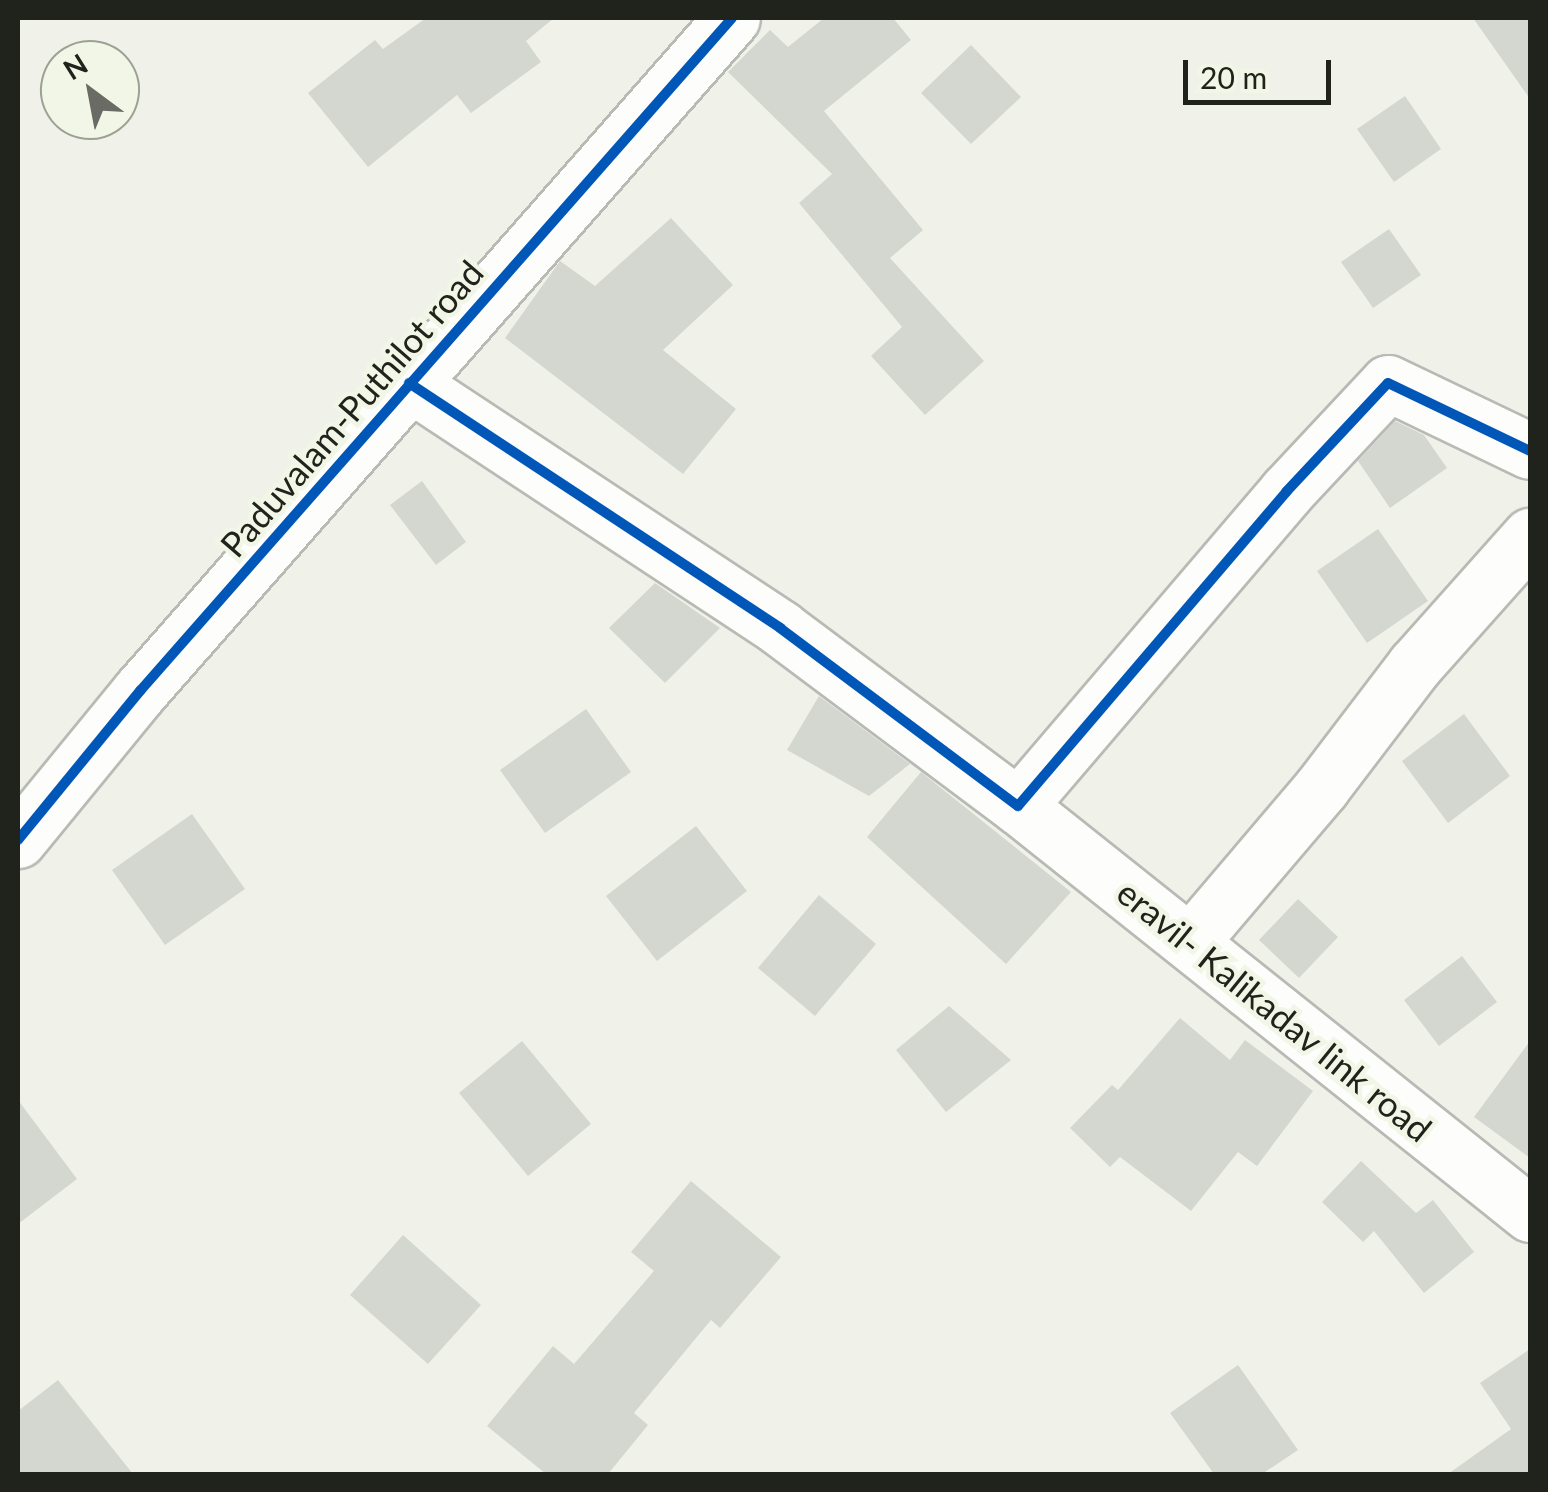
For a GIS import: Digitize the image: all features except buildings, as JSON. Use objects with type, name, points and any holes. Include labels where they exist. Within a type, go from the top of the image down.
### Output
[{"type":"street","name":"Paduvalam-Puthilot road","points":[[18,840],[140,691],[732,18]]},
{"type":"street","name":"eravil- Kalikadav link road","points":[[410,383],[780,628],[1192,940],[1282,1020],[1530,1214]]},
{"type":"street","points":[[1018,806],[1286,492],[1388,384],[1530,451]]},
{"type":"street","points":[[1192,940],[1322,787],[1415,665],[1530,536]]},
{"type":"cycle path","points":[[18,840],[140,691],[732,18]]},
{"type":"cycle path","points":[[409,383],[780,628],[1018,806],[1286,492],[1388,383],[1530,451]]}]
